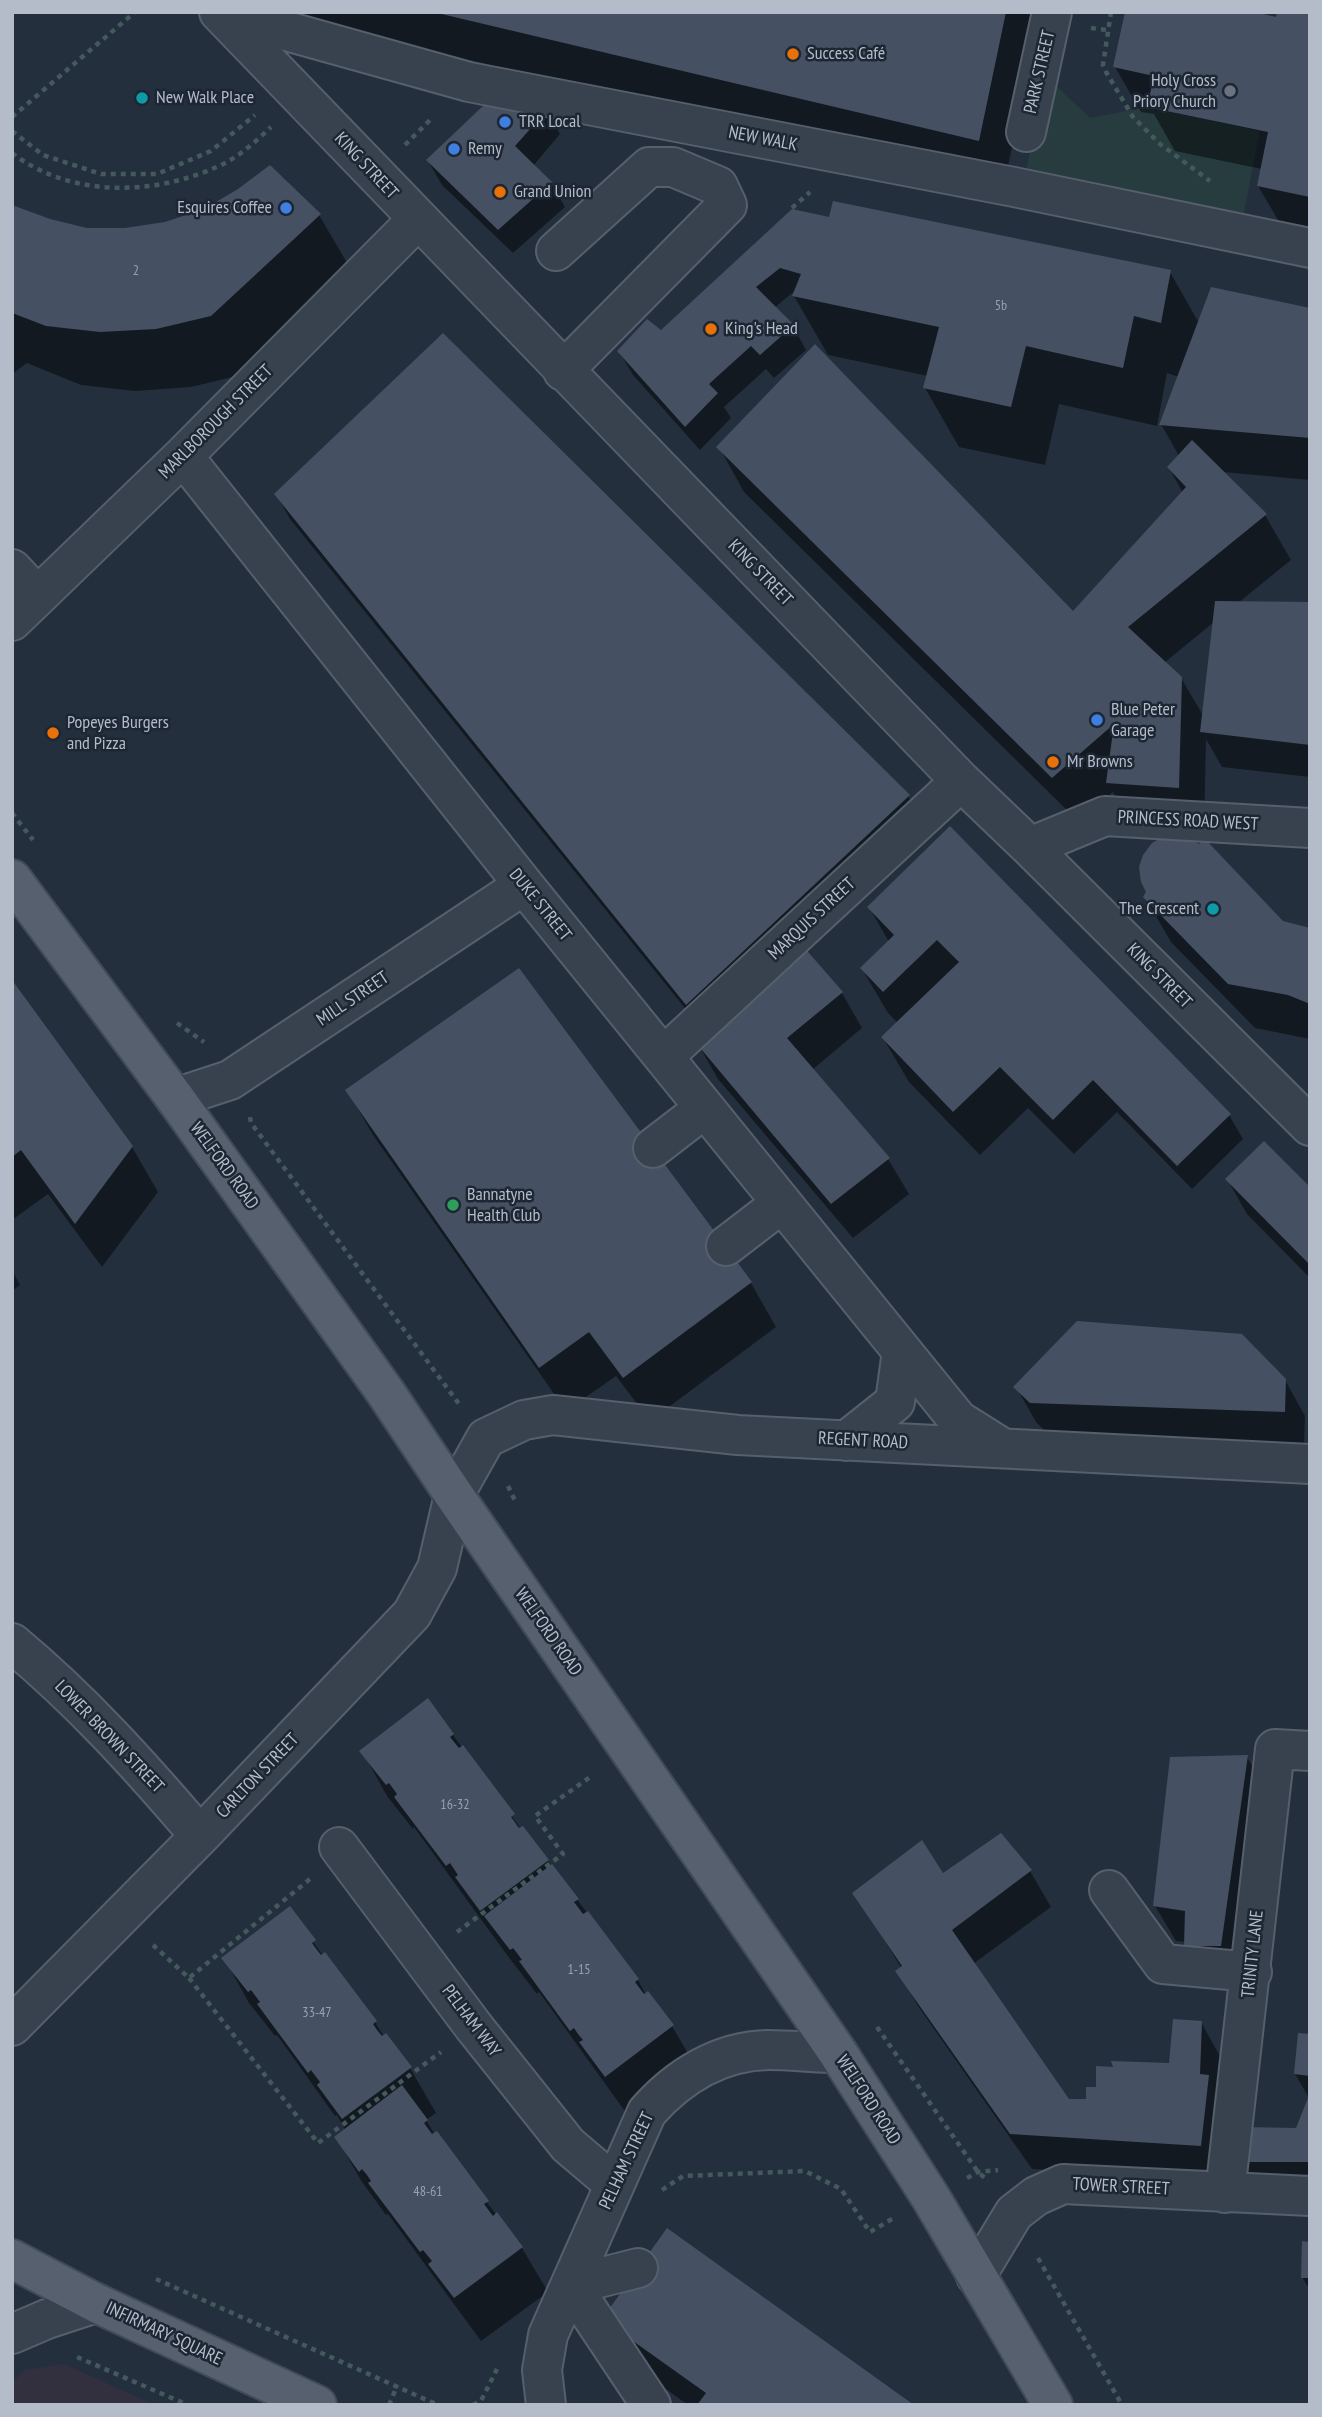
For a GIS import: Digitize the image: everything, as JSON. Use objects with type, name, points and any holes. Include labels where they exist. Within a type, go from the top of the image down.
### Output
[{"type":"main road","name":"WELFORD ROAD","points":[[12,879],[175,1098],[386,1393],[838,2053],[931,2198],[1053,2405]]},
{"type":"main road","name":"INFIRMARY SQUARE","points":[[12,2259],[96,2303],[317,2405]]},
{"type":"street","name":"NEW WALK","points":[[219,12],[469,82],[1014,187],[1310,248]]},
{"type":"street","name":"KING STREET","points":[[219,12],[961,781],[1310,1126]]},
{"type":"street","name":"PARK STREET","points":[[1026,132],[1052,12]]},
{"type":"street","points":[[556,251],[649,167],[673,167],[718,186],[727,205],[564,371]]},
{"type":"street","name":"MARLBOROUGH STREET","points":[[21,595],[183,456],[417,220]]},
{"type":"street","name":"DUKE STREET","points":[[183,456],[524,885],[958,1420],[1003,1448]]},
{"type":"street","name":"MARQUIS STREET","points":[[664,1056],[961,781]]},
{"type":"street","name":"PRINCESS ROAD WEST","points":[[1030,847],[1105,816],[1310,828]]},
{"type":"street","name":"MILL STREET","points":[[175,1098],[230,1080],[524,885]]},
{"type":"street","points":[[653,1148],[705,1108]]},
{"type":"street","points":[[726,1247],[782,1203]]},
{"type":"street","points":[[846,1441],[895,1402],[902,1351]]},
{"type":"street","name":"REGENT ROAD","points":[[454,1495],[486,1438],[524,1420],[553,1415],[737,1434],[1310,1464]]},
{"type":"street","name":"CARLTON STREET","points":[[12,2026],[200,1836],[412,1614],[437,1568],[454,1495]]},
{"type":"street","name":"LOWER BROWN STREET","points":[[12,1643],[43,1669],[132,1757],[200,1836]]},
{"type":"street","name":"TRINITY LANE","points":[[1225,2193],[1275,1749],[1310,1751]]},
{"type":"street","name":"PELHAM WAY","points":[[341,1849],[474,2027],[568,2145],[614,2184]]},
{"type":"street","points":[[1109,1890],[1163,1964],[1252,1972]]},
{"type":"street","name":"PELHAM STREET","points":[[546,2405],[542,2370],[548,2334],[647,2112],[667,2090],[691,2073],[740,2054],[767,2050],[838,2053]]},
{"type":"street","name":"TOWER STREET","points":[[976,2276],[1014,2213],[1035,2196],[1063,2184],[1310,2196]]},
{"type":"street","points":[[638,2268],[571,2285],[651,2405]]},
{"type":"street","points":[[12,2334],[96,2303]]},
{"type":"path","points":[[12,117],[135,12]]},
{"type":"path","points":[[1111,12],[1103,65],[1133,117],[1160,144],[1218,187]]},
{"type":"path","points":[[374,174],[469,82]]},
{"type":"path","points":[[12,153],[41,172],[96,188],[159,184],[219,166],[313,108]]},
{"type":"path","points":[[12,131],[43,155],[101,174],[158,174],[211,151],[255,115]]},
{"type":"path","points":[[279,1161],[413,1341]]},
{"type":"path","points":[[423,1957],[563,1854],[535,1816],[629,1749]]},
{"type":"path","points":[[189,1978],[341,1849]]},
{"type":"path","points":[[122,1916],[189,1978],[318,2143],[474,2027]]},
{"type":"path","points":[[654,2195],[683,2176],[806,2171],[841,2189],[870,2232],[978,2172],[996,2170],[1063,2184]]},
{"type":"path","points":[[144,2273],[438,2405]]},
{"type":"path","points":[[1048,2278],[1122,2405]]},
{"type":"path","points":[[66,2352],[188,2405]]},
{"type":"path","points":[[473,2405],[481,2401],[499,2364]]},
{"type":"path","points":[[389,2405],[397,2386]]},
{"type":"shaded area","points":[[64,2364],[154,2405],[12,2405],[12,2382],[25,2370]]},
{"type":"green space","points":[[1047,77],[1090,118],[1147,107],[1260,131],[1243,217],[1024,179]]},
{"type":"building","points":[[433,12],[1006,12],[979,141]]},
{"type":"building","name":"Holy Cross Priory Church","points":[[1125,12],[1255,12],[1276,17],[1277,12],[1310,12],[1310,197],[1257,186],[1268,132],[1147,107],[1154,76],[1113,67]]},
{"type":"building","points":[[484,105],[548,109],[515,146],[552,182],[498,230],[426,160]]},
{"type":"building","points":[[270,165],[321,214],[211,316],[156,329],[100,332],[46,326],[12,313],[12,205],[50,219],[87,228],[125,228],[165,222],[204,209],[238,189]]},
{"type":"building","points":[[833,201],[1171,270],[1161,323],[1134,316],[1123,368],[1026,346],[1011,407],[923,388],[939,327],[792,296],[801,274],[780,268],[756,287],[794,325],[760,355],[751,346],[709,384],[718,393],[685,427],[617,351],[647,319],[661,330],[792,209],[829,217]]},
{"type":"building","points":[[1211,287],[1310,308],[1310,438],[1159,425]]},
{"type":"building","points":[[443,333],[910,795],[686,1005],[274,494]]},
{"type":"building","points":[[815,344],[1073,611],[1186,487],[1167,467],[1192,440],[1267,514],[1128,627],[1182,677],[1179,788],[1106,783],[1114,724],[1052,778],[716,447]]},
{"type":"building","points":[[1215,601],[1310,602],[1310,745],[1200,732]]},
{"type":"building","points":[[950,826],[1231,1114],[1177,1166],[1093,1080],[1053,1120],[1000,1067],[953,1112],[881,1037],[959,962],[937,940],[883,992],[860,968],[894,935],[867,907]]},
{"type":"building","name":"The Crescent","points":[[1164,836],[1188,837],[1199,844],[1205,839],[1283,921],[1310,928],[1310,1004],[1288,995],[1228,984],[1143,897],[1146,892],[1141,882],[1139,867],[1143,855],[1152,843]]},
{"type":"building","points":[[802,945],[843,992],[787,1038],[890,1158],[831,1204],[696,1043]]},
{"type":"building","points":[[519,968],[752,1282],[623,1378],[589,1332],[539,1368],[345,1090]]},
{"type":"building","points":[[12,980],[133,1146],[75,1224],[21,1150],[12,1157]]},
{"type":"building","points":[[1264,1141],[1310,1187],[1310,1265],[1225,1179]]},
{"type":"building","points":[[1077,1321],[1242,1334],[1286,1379],[1285,1412],[1030,1403],[1013,1387]]},
{"type":"building","points":[[428,1698],[454,1734],[450,1737],[459,1748],[463,1745],[515,1814],[511,1817],[519,1828],[523,1826],[549,1860],[480,1911],[455,1877],[458,1875],[450,1863],[446,1866],[394,1797],[397,1794],[389,1783],[386,1785],[359,1751]]},
{"type":"building","points":[[1248,1755],[1221,1946],[1184,1946],[1185,1911],[1153,1906],[1170,1757]]},
{"type":"building","points":[[1001,1833],[1032,1870],[952,1930],[1069,2099],[1086,2099],[1086,2087],[1096,2087],[1096,2066],[1113,2067],[1111,2061],[1169,2063],[1173,2019],[1202,2021],[1200,2074],[1209,2075],[1201,2146],[1010,2134],[895,1971],[902,1966],[852,1893],[922,1840],[943,1873]]},
{"type":"building","points":[[552,1864],[579,1899],[574,1902],[583,1914],[588,1911],[639,1979],[635,1982],[644,1994],[648,1991],[674,2025],[605,2077],[579,2042],[583,2040],[574,2028],[570,2031],[519,1961],[522,1960],[517,1953],[513,1948],[510,1950],[484,1916]]},
{"type":"building","points":[[290,1906],[316,1940],[312,1943],[317,1950],[321,1955],[325,1952],[377,2021],[373,2024],[377,2030],[382,2036],[386,2033],[412,2067],[342,2119],[317,2085],[320,2082],[311,2070],[308,2073],[257,2004],[260,2002],[251,1990],[248,1992],[221,1958]]},
{"type":"building","points":[[1298,2033],[1310,2034],[1310,2076],[1294,2074]]},
{"type":"building","points":[[402,2085],[428,2120],[424,2123],[432,2134],[437,2131],[489,2201],[484,2204],[493,2216],[497,2212],[523,2247],[454,2298],[428,2264],[432,2261],[423,2250],[420,2252],[368,2183],[371,2181],[367,2175],[362,2169],[359,2172],[334,2137]]},
{"type":"building","points":[[1310,2093],[1310,2162],[1238,2162],[1241,2127],[1296,2128]]},
{"type":"building","points":[[667,2228],[914,2405],[697,2405],[706,2393],[602,2319]]},
{"type":"building","points":[[1302,2241],[1310,2242],[1310,2278],[1301,2278]]},
{"type":"place","name":"Success Café","points":[[793,54]]},
{"type":"place","name":"Holy Cross Priory Church","points":[[1230,91]]},
{"type":"place","name":"New Walk Place","points":[[142,98]]},
{"type":"place","name":"TRR Local","points":[[505,122]]},
{"type":"place","name":"Remy","points":[[454,149]]},
{"type":"place","name":"Grand Union","points":[[500,192]]},
{"type":"place","name":"Esquires Coffee","points":[[286,208]]},
{"type":"place","name":"King's Head","points":[[711,329]]},
{"type":"place","name":"Blue Peter Garage","points":[[1097,720]]},
{"type":"place","name":"Popeyes Burgers and Pizza","points":[[53,733]]},
{"type":"place","name":"Mr Browns","points":[[1053,762]]},
{"type":"place","name":"The Crescent","points":[[1213,909]]},
{"type":"place","name":"Bannatyne Health Club","points":[[453,1205]]}]
